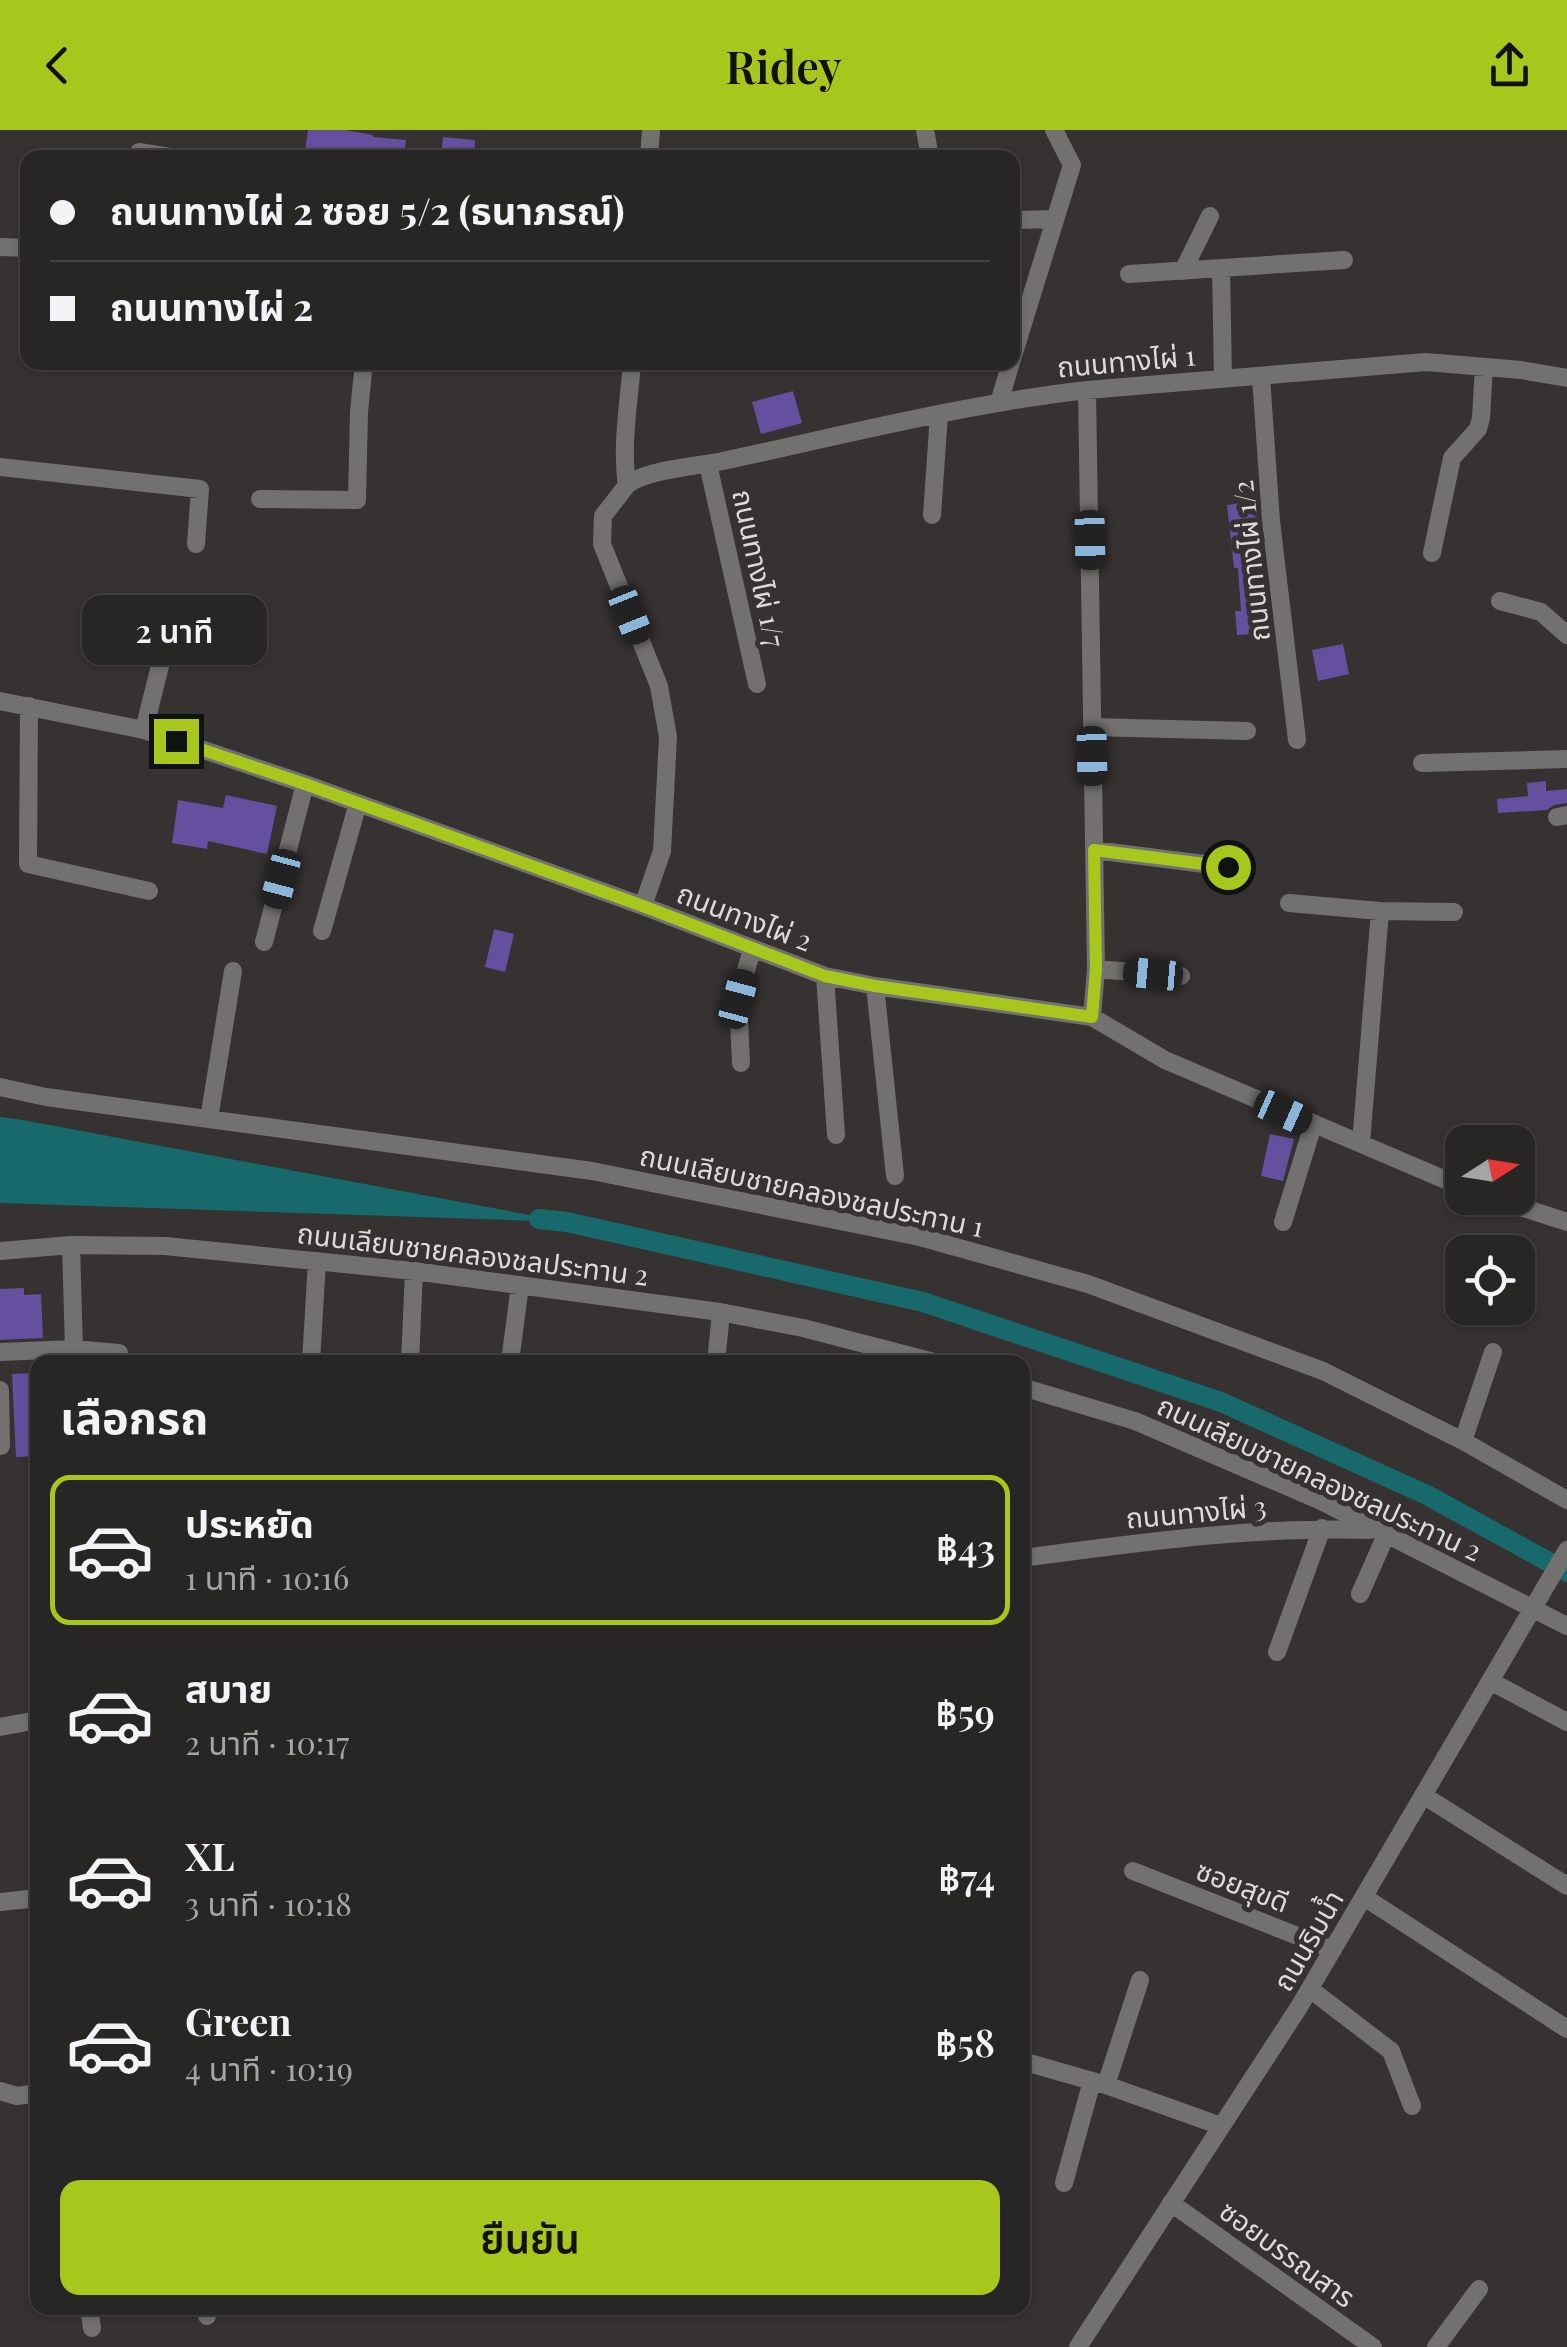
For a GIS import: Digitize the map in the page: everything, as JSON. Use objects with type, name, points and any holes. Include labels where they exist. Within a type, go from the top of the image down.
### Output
[{"type":"street","points":[[1020,333],[1072,165],[1054,130]]},
{"type":"street","points":[[1183,271],[1210,216]]},
{"type":"street","points":[[1020,220],[1054,219]]},
{"type":"street","points":[[1129,274],[1344,260]]},
{"type":"street","points":[[1221,268],[1223,379]]},
{"type":"street","name":"ถนนทางไผ่ 1","points":[[632,481],[939,414],[1087,390],[1426,362],[1567,378]]},
{"type":"street","points":[[1432,553],[1452,458],[1478,429],[1482,418],[1484,367]]},
{"type":"street","points":[[260,499],[358,500],[363,370]]},
{"type":"street","points":[[630,370],[623,458],[632,481],[603,516],[602,544],[659,686],[668,737],[662,851],[643,906]]},
{"type":"street","points":[[999,403],[1009,370]]},
{"type":"street","name":"ถนนทางไผ่ 1/2","points":[[1261,376],[1272,521],[1297,740]]},
{"type":"street","points":[[1087,390],[1096,969],[1092,1017]]},
{"type":"street","points":[[932,516],[939,414]]},
{"type":"street","name":"ถนนทางไผ่ 1/7","points":[[708,464],[757,684]]},
{"type":"street","points":[[0,468],[200,489],[196,544]]},
{"type":"street","points":[[1500,600],[1541,612],[1567,635]]},
{"type":"street","points":[[144,730],[170,626]]},
{"type":"street","name":"ถนนทางไผ่ 2","points":[[0,701],[144,730],[358,803],[825,976],[1092,1017],[1165,1060],[1445,1180]]},
{"type":"street","points":[[29,706],[28,864],[149,891]]},
{"type":"street","points":[[1092,727],[1247,731]]},
{"type":"street","points":[[1422,763],[1567,759]]},
{"type":"street","points":[[264,942],[305,784]]},
{"type":"street","points":[[322,931],[358,803]]},
{"type":"street","points":[[1094,850],[1228,867]]},
{"type":"street","points":[[1289,903],[1380,911],[1454,912]]},
{"type":"street","points":[[1361,1143],[1380,911]]},
{"type":"street","points":[[741,1063],[738,999],[752,949]]},
{"type":"street","points":[[1096,969],[1181,976]]},
{"type":"street","points":[[209,1119],[233,971]]},
{"type":"street","points":[[825,976],[836,1135]]},
{"type":"street","points":[[875,986],[895,1176]]},
{"type":"street","name":"ถนนเลียบชายคลองชลประทาน 1","points":[[0,1087],[46,1097],[592,1171],[920,1238],[1088,1284],[1323,1371],[1463,1441],[1567,1500]]},
{"type":"street","points":[[1282,1222],[1312,1125]]},
{"type":"street","points":[[1535,1212],[1567,1222]]},
{"type":"street","points":[[71,1245],[74,1349]]},
{"type":"street","name":"ถนนเลียบชายคลองชลประทาน 2","points":[[0,1251],[71,1245],[165,1246],[414,1271],[721,1313],[803,1328],[907,1355]]},
{"type":"street","points":[[311,1355],[317,1261]]},
{"type":"street","points":[[410,1355],[414,1271]]},
{"type":"street","points":[[511,1355],[520,1285]]},
{"type":"street","points":[[717,1355],[721,1313]]},
{"type":"street","points":[[0,1352],[74,1349],[119,1355]]},
{"type":"street","points":[[1463,1441],[1493,1352]]},
{"type":"street","name":"ถนนเลียบชายคลองชลประทาน 2","points":[[1030,1389],[1135,1421],[1320,1501],[1536,1604],[1567,1626]]},
{"type":"street","points":[[0,1390],[2,1446]]},
{"type":"street","points":[[1277,1652],[1322,1528]]},
{"type":"street","name":"ถนนทางไผ่ 3","points":[[1030,1557],[1198,1535],[1322,1528],[1381,1532]]},
{"type":"street","points":[[1360,1594],[1381,1532]]},
{"type":"street","name":"ถนนริมน้ำ","points":[[1078,2347],[1310,1989],[1567,1550]]},
{"type":"street","points":[[1490,1681],[1567,1722]]},
{"type":"street","points":[[0,1728],[30,1722]]},
{"type":"street","points":[[1423,1794],[1567,1886]]},
{"type":"street","name":"ซอยสุขดี","points":[[1133,1871],[1333,1950]]},
{"type":"street","points":[[1364,1898],[1567,2029]]},
{"type":"street","points":[[0,1902],[30,1899]]},
{"type":"street","points":[[1064,2183],[1140,1980]]},
{"type":"street","points":[[1310,1989],[1392,2051],[1412,2106]]},
{"type":"street","points":[[1030,2062],[1221,2126]]},
{"type":"street","points":[[0,2092],[30,2094]]},
{"type":"street","name":"ซอยบรรณสาร","points":[[1171,2203],[1373,2347]]},
{"type":"street","points":[[1436,2347],[1479,2289]]},
{"type":"street","points":[[90,2315],[92,2328]]},
{"type":"water","points":[[0,1117],[23,1120],[567,1222],[0,1203]]},
{"type":"building","points":[[308,130],[345,130],[406,140],[405,150],[305,150]]},
{"type":"building","points":[[443,137],[475,140],[474,150],[442,150]]},
{"type":"building","points":[[793,391],[802,423],[761,434],[752,402]]},
{"type":"building","points":[[1255,501],[1269,633],[1237,635],[1235,611],[1241,611],[1238,568],[1234,568],[1227,505]]},
{"type":"building","points":[[1343,644],[1349,674],[1318,681],[1312,650]]},
{"type":"building","points":[[1546,781],[1546,791],[1567,789],[1567,803],[1547,810],[1498,813],[1497,799],[1528,796],[1527,783]]},
{"type":"building","points":[[226,795],[277,806],[267,854],[208,841],[207,849],[172,843],[178,800],[223,808]]},
{"type":"building","points":[[494,929],[514,934],[505,972],[485,967]]},
{"type":"building","points":[[1270,1134],[1294,1139],[1283,1181],[1261,1176]]},
{"type":"building","points":[[24,1288],[24,1295],[41,1294],[43,1338],[0,1340],[0,1289]]},
{"type":"building","points":[[30,1373],[30,1456],[16,1457],[12,1374]]},
{"type":"waterway","points":[[539,1219],[923,1302],[1221,1402],[1427,1495],[1567,1572]]},
{"type":"route","points":[[176,741],[643,906],[825,976],[1092,1017],[1096,969],[1094,850],[1228,867]]}]
